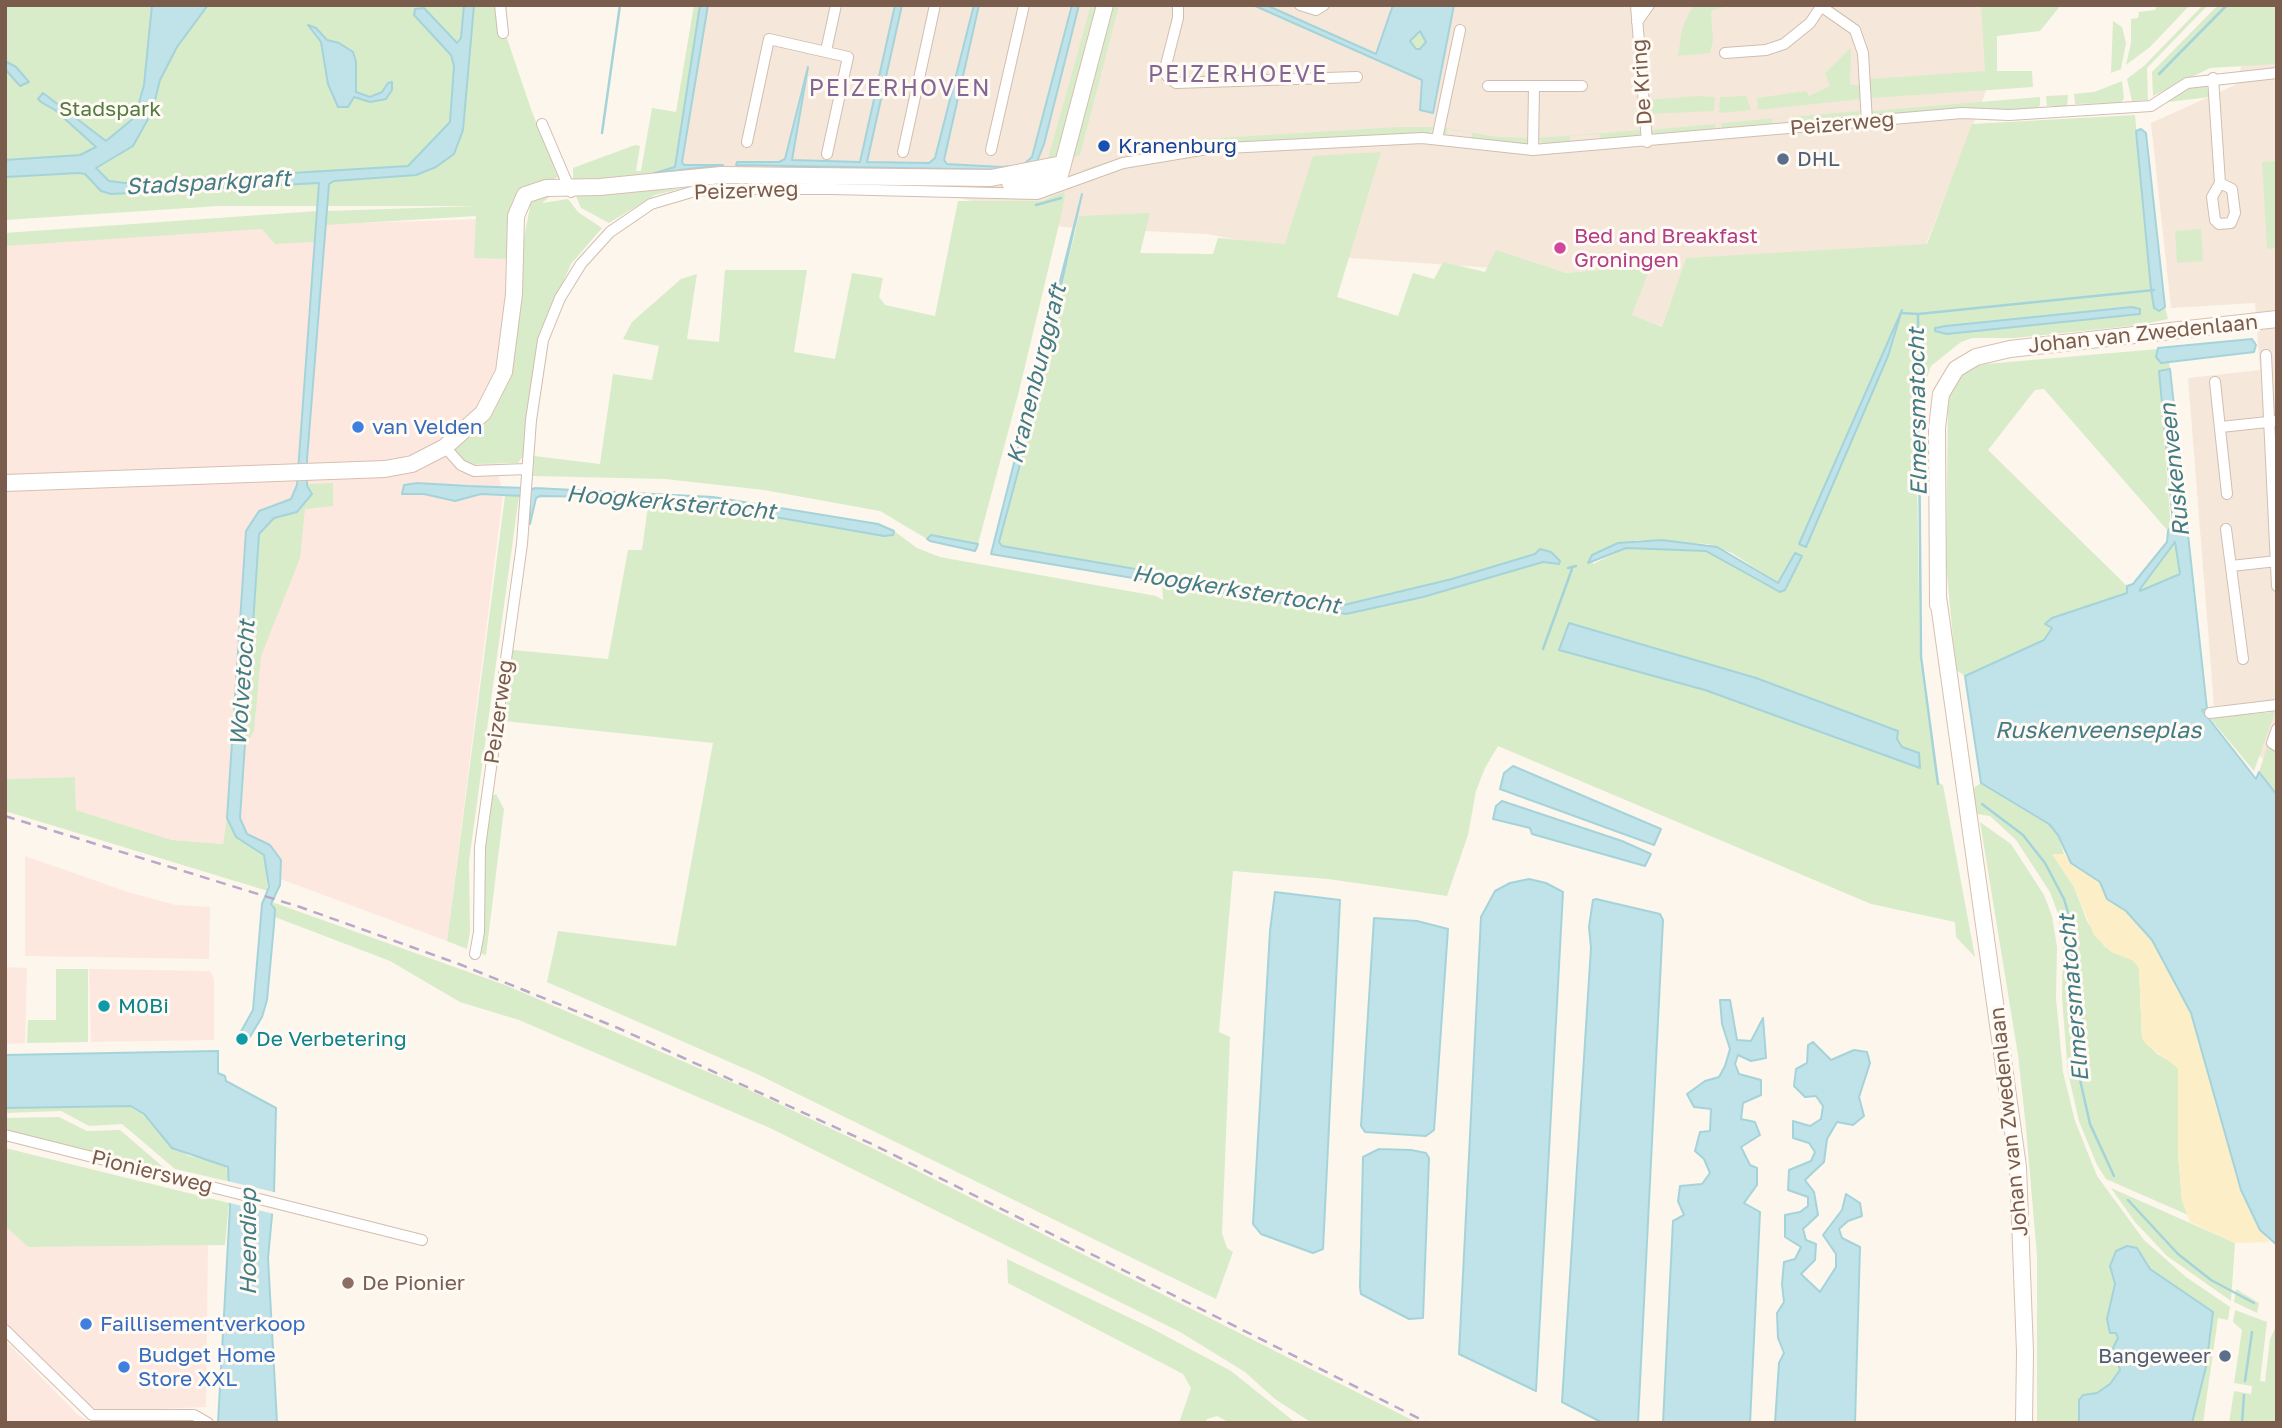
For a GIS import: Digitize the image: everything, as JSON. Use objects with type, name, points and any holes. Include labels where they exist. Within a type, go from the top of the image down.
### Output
[{"type":"street","points":[[500,5],[502,33]]},
{"type":"street","points":[[825,51],[836,5]]},
{"type":"street","points":[[902,152],[935,5]]},
{"type":"street","points":[[991,150],[1024,5]]},
{"type":"street","name":"Peizerweg","points":[[475,954],[479,932],[480,847],[527,492],[527,469],[539,362],[549,322],[581,264],[610,232],[631,216],[651,204],[695,191],[942,184],[991,178],[1027,184],[1061,169],[1105,5]]},
{"type":"street","points":[[1178,5],[1178,18],[1165,69],[1167,76],[1176,83],[1357,77]]},
{"type":"street","points":[[1300,5],[1322,8]]},
{"type":"street","name":"De Kring","points":[[1636,5],[1647,142]]},
{"type":"street","name":"De Kring","points":[[1637,22],[1649,5]]},
{"type":"street","points":[[1725,53],[1766,50],[1784,44],[1810,23],[1822,6],[1855,30],[1863,53],[1867,122]]},
{"type":"street","points":[[1437,139],[1460,30]]},
{"type":"street","points":[[747,142],[769,39],[849,57],[827,154]]},
{"type":"street","points":[[2220,183],[2213,78],[2277,73]]},
{"type":"street","name":"Peizerweg","points":[[5,483],[395,468],[412,464],[445,447],[484,414],[504,372],[511,321],[516,216],[525,195],[546,188],[570,190],[721,176],[942,184],[1037,194],[1123,163],[1194,151],[1437,139],[1488,147],[1533,150],[1962,113],[2008,115],[2151,106],[2187,83],[2213,78]]},
{"type":"street","points":[[1488,86],[1582,86]]},
{"type":"street","points":[[1533,150],[1534,86]]},
{"type":"street","points":[[542,124],[570,190]]},
{"type":"street","name":"Johan van Zwedenlaan","points":[[2024,1423],[2024,1296],[2018,1167],[1996,994],[1973,864],[1938,597],[1937,428],[1941,394],[1956,369],[1976,356],[2010,349],[2277,319]]},
{"type":"street","points":[[2266,355],[2273,421],[2277,586]]},
{"type":"street","points":[[2215,382],[2227,494]]},
{"type":"street","points":[[2221,427],[2273,421]]},
{"type":"street","points":[[445,447],[461,465],[474,471],[527,469]]},
{"type":"street","points":[[2226,529],[2243,659]]},
{"type":"street","points":[[2231,566],[2276,561]]},
{"type":"street","points":[[2210,713],[2277,705]]},
{"type":"street","points":[[2277,729],[2272,743],[2277,746]]},
{"type":"street","name":"Pioniersweg","points":[[5,1135],[422,1240]]},
{"type":"street","points":[[5,1330],[92,1415],[194,1415],[208,1423]]},
{"type":"shaded area","points":[[708,5],[1983,5],[1986,91],[1925,247],[1686,258],[1662,327],[1632,315],[1650,265],[1566,273],[1320,256],[1207,234],[1063,227],[939,192],[675,170]]},
{"type":"shaded area","points":[[2262,5],[2277,5],[2277,767],[2256,754],[2271,703],[2214,706],[2188,378],[2260,370],[2255,303],[2171,308],[2151,123],[2235,85]]},
{"type":"shaded area","points":[[512,218],[508,302],[491,441],[503,495],[447,941],[275,877],[228,819],[223,844],[172,840],[76,810],[75,777],[5,779],[5,238],[148,230]]},
{"type":"shaded area","points":[[25,856],[128,892],[176,905],[210,907],[209,959],[25,956]]},
{"type":"shaded area","points":[[5,967],[27,968],[25,1043],[5,1044]]},
{"type":"shaded area","points":[[89,969],[210,971],[214,979],[214,1040],[91,1042]]},
{"type":"shaded area","points":[[5,1226],[28,1247],[208,1245],[206,1407],[115,1411],[97,1410],[87,1403],[5,1323]]},
{"type":"shaded area","points":[[5,1340],[78,1415],[92,1423],[5,1423]]},
{"type":"green space","name":"Stadspark","points":[[5,5],[499,5],[498,12],[532,112],[558,177],[554,179],[558,190],[542,203],[568,199],[578,212],[602,228],[571,264],[541,332],[535,356],[524,455],[518,463],[474,464],[466,462],[454,450],[490,413],[512,370],[522,248],[530,207],[516,207],[508,259],[474,258],[476,216],[326,225],[327,211],[476,206],[219,206],[5,220]]},
{"type":"green space","points":[[694,5],[700,5],[675,167],[654,171],[723,166],[723,171],[573,181],[573,168],[635,145],[640,146],[636,171],[641,171],[652,108],[676,112]]},
{"type":"green space","points":[[1091,5],[1099,5],[1057,158],[1046,166]]},
{"type":"green space","points":[[1110,5],[1119,5],[1080,155],[1069,159]]},
{"type":"green space","points":[[1693,5],[1729,5],[1711,11],[1713,40],[1710,53],[1678,56],[1682,29]]},
{"type":"green space","points":[[1981,5],[2061,5],[2040,31],[1997,36],[1997,71],[2032,71],[2033,87],[1871,98],[1869,79],[1985,71]]},
{"type":"green space","points":[[2158,5],[2190,5],[2150,47],[2126,65],[2131,43],[2131,19],[2138,18],[2139,12],[2155,10]]},
{"type":"green space","points":[[2203,5],[2208,5],[2147,68],[2148,100],[2132,101],[2127,79],[2145,65]]},
{"type":"green space","points":[[2218,5],[2277,5],[2277,64],[2210,68],[2153,96],[2152,72]]},
{"type":"green space","points":[[2113,21],[2122,27],[2126,43],[2121,69],[2111,73]]},
{"type":"green space","points":[[1415,32],[1421,32],[1426,40],[1424,46],[1415,48],[1410,43],[1410,37]]},
{"type":"green space","points":[[1851,48],[1850,85],[1860,85],[1861,99],[1758,110],[1757,98],[1806,91],[1809,96],[1830,86],[1825,73]]},
{"type":"green space","points":[[2122,81],[2124,98],[2121,103],[2075,104],[2074,94],[2094,92]]},
{"type":"green space","points":[[2206,84],[2210,97],[2168,102],[2186,89]]},
{"type":"green space","points":[[2068,95],[2067,107],[2047,106],[2046,96]]},
{"type":"green space","points":[[1746,96],[1751,110],[1719,113],[1720,97]]},
{"type":"green space","points":[[1715,97],[1714,111],[1649,114],[1647,100]]},
{"type":"green space","points":[[2040,97],[2040,105],[2036,110],[1873,116],[1871,111]]},
{"type":"green space","points":[[1860,111],[1858,117],[1799,125],[1798,117],[1772,119],[1773,127],[1722,131],[1721,123]]},
{"type":"green space","points":[[2135,115],[2154,307],[2165,307],[2168,319],[2140,325],[2015,338],[1972,338],[1961,342],[1931,366],[1916,409],[1920,661],[1937,782],[1943,785],[1975,957],[1956,937],[1955,922],[1871,904],[1498,746],[1476,791],[1468,835],[1447,896],[1328,879],[1233,871],[1219,1032],[1230,1037],[1222,1233],[1227,1248],[1233,1252],[1216,1299],[757,1074],[547,982],[558,931],[676,946],[713,743],[504,721],[513,650],[608,659],[628,550],[642,550],[649,499],[753,512],[883,536],[892,535],[894,531],[917,548],[940,557],[1156,596],[1163,600],[1162,583],[1346,614],[1423,597],[1558,558],[1540,549],[1535,554],[1452,579],[1344,605],[1002,546],[999,542],[1079,216],[1150,213],[1140,253],[1213,254],[1218,238],[1285,244],[1313,156],[1381,152],[1337,297],[1398,316],[1413,273],[1434,279],[1443,262],[1485,272],[1496,250],[1566,273],[1651,265],[1632,315],[1662,327],[1686,258],[1927,244],[1972,124]],"holes":[[[1637,540],[1708,544],[1732,553],[1778,583],[1795,553],[1780,592],[1706,551],[1626,548],[1593,564],[1592,555]],[[1569,624],[1756,678],[1897,731],[1897,739],[1902,747],[1920,767],[1705,690],[1613,663]]]},
{"type":"green space","points":[[1715,124],[1716,132],[1651,133],[1650,130]]},
{"type":"green space","points":[[1434,127],[1429,134],[1172,149],[1079,171],[1154,147],[1202,139]]},
{"type":"green space","points":[[1440,127],[1497,137],[1530,138],[1528,144],[1471,140],[1472,133],[1448,129],[1446,136]]},
{"type":"green space","points":[[1642,130],[1638,137],[1601,141],[1600,134],[1570,136],[1570,144],[1544,145],[1538,138]]},
{"type":"green space","points":[[2277,161],[2277,248],[2267,249],[2262,162]]},
{"type":"green space","points":[[684,188],[655,195],[609,223],[581,208],[576,196]]},
{"type":"green space","points":[[1063,192],[1065,194],[1061,216],[1019,391],[978,544],[931,535],[927,539],[880,511],[764,490],[665,479],[533,476],[534,456],[600,464],[613,374],[652,380],[659,346],[623,339],[632,322],[681,279],[697,274],[687,339],[719,342],[725,270],[807,270],[794,352],[835,359],[852,273],[883,278],[879,297],[885,305],[935,316],[958,201],[1042,201]]},
{"type":"green space","points":[[317,211],[315,242],[275,244],[262,229],[5,246],[5,233]]},
{"type":"green space","points":[[2201,229],[2203,261],[2177,263],[2175,231]]},
{"type":"green space","points":[[2158,349],[2159,362],[2169,362],[2170,369],[2159,371],[2171,529],[2168,531],[2044,389],[2035,390],[1988,450],[2127,586],[2127,593],[2052,618],[2046,624],[2052,628],[2050,636],[2044,640],[1965,676],[1956,670],[1946,564],[1948,406],[1949,395],[1959,378],[1974,367],[1986,364]]},
{"type":"green space","points":[[333,483],[333,506],[305,509],[300,558],[261,656],[254,731],[245,746],[259,534],[274,518],[297,513],[302,508],[310,498],[311,491],[307,484]]},
{"type":"green space","points":[[505,496],[519,496],[469,861],[470,932],[467,949],[447,941]]},
{"type":"green space","points":[[2175,542],[2180,574],[2141,591],[2140,589]]},
{"type":"green space","points":[[2275,712],[2254,771],[2209,717]]},
{"type":"green space","points":[[2268,744],[2277,749],[2277,795],[2259,772]]},
{"type":"green space","points":[[75,777],[76,810],[172,840],[223,844],[227,818],[236,837],[264,855],[268,891],[5,811],[5,779]]},
{"type":"green space","points":[[1981,783],[2049,824],[2058,835],[2064,854],[2053,855],[2074,887],[2087,921],[2105,947],[2134,961],[2139,968],[2142,1038],[2157,1054],[2178,1068],[2178,1153],[2182,1201],[2188,1215],[2106,1179],[2097,1165],[2079,1121],[2068,1073],[2062,998],[2063,946],[2058,914],[2050,892],[2016,840],[1990,816],[1977,814],[1972,789]]},
{"type":"green space","points":[[496,794],[504,809],[486,955],[476,952],[478,908],[491,797]]},
{"type":"green space","points":[[1980,822],[2011,844],[2044,895],[2052,916],[2057,947],[2056,998],[2063,1072],[2075,1121],[2097,1176],[2144,1240],[2186,1277],[2230,1307],[2228,1320],[2218,1318],[2203,1423],[2192,1423],[2206,1367],[2213,1312],[2150,1269],[2137,1248],[2110,1266],[2115,1284],[2109,1307],[2118,1338],[2120,1370],[2110,1384],[2097,1393],[2083,1395],[2079,1400],[2079,1423],[2037,1423],[2037,1256],[2026,1128],[2018,1055]]},
{"type":"green space","points":[[272,902],[505,985],[743,1087],[870,1147],[1418,1423],[1312,1423],[1275,1399],[1245,1372],[1180,1332],[770,1128],[519,1020],[460,1002],[390,961],[275,917]]},
{"type":"green space","points":[[56,969],[88,969],[88,1042],[27,1043],[28,1020],[56,1020]]},
{"type":"green space","points":[[125,1105],[138,1109],[167,1143],[189,1156],[225,1164],[231,1182],[175,1169],[122,1124],[89,1126],[61,1111],[5,1113],[5,1108]]},
{"type":"green space","points":[[59,1117],[87,1131],[120,1130],[169,1172],[5,1132],[5,1118]]},
{"type":"green space","points":[[5,1148],[229,1203],[225,1245],[28,1247],[5,1226]]},
{"type":"green space","points":[[2111,1188],[2235,1243],[2231,1301],[2167,1256],[2135,1222]]},
{"type":"green space","points":[[1007,1259],[1151,1328],[1231,1371],[1296,1423],[1230,1423],[1217,1416],[1207,1419],[1205,1423],[1179,1423],[1191,1388],[1183,1374],[1008,1283]]},
{"type":"green space","points":[[2236,1289],[2259,1303],[2257,1313],[2234,1302]]},
{"type":"green space","points":[[2235,1310],[2267,1322],[2260,1381],[2265,1382],[2270,1339],[2277,1324],[2277,1423],[2229,1423],[2234,1391],[2251,1394],[2252,1386],[2234,1383],[2242,1330],[2233,1322]]},
{"type":"sand","points":[[2052,854],[2064,854],[2071,863],[2100,882],[2107,899],[2126,911],[2152,940],[2191,1013],[2207,1073],[2260,1230],[2270,1242],[2235,1243],[2190,1222],[2182,1201],[2178,1153],[2178,1068],[2142,1038],[2139,968],[2134,961],[2111,952],[2094,935],[2074,887]]},
{"type":"water","points":[[152,5],[208,5],[177,47],[160,80],[152,112],[133,146],[96,168],[109,181],[125,183],[408,166],[450,122],[454,66],[451,55],[414,15],[415,9],[424,8],[457,43],[461,38],[464,5],[474,5],[463,130],[454,154],[436,167],[416,175],[334,181],[329,184],[307,459],[307,486],[312,494],[297,512],[274,518],[259,534],[240,818],[247,834],[270,845],[281,860],[280,885],[271,904],[275,909],[267,1000],[262,1017],[248,1040],[239,1035],[253,1010],[262,904],[269,887],[264,855],[236,837],[227,818],[246,531],[259,511],[291,499],[297,485],[319,183],[111,194],[101,191],[85,174],[79,173],[5,177],[5,160],[80,155],[96,147],[55,110],[38,99],[43,93],[106,141],[135,117],[144,85]]},
{"type":"water","points":[[700,5],[708,5],[682,162],[684,165],[723,165],[654,173],[675,167]]},
{"type":"water","points":[[895,5],[902,5],[867,162],[929,163],[935,158],[974,5],[979,5],[944,160],[947,164],[1002,167],[1023,165],[1032,157],[1072,5],[1079,5],[1044,144],[1036,164],[1009,170],[736,165],[737,162],[779,162],[785,159],[808,67],[792,160],[860,162]]},
{"type":"water","points":[[1253,5],[1266,5],[1376,54],[1393,5],[1454,5],[1433,113],[1420,110],[1422,80]],"holes":[[[1420,31],[1426,42],[1420,49],[1416,49],[1410,41]]]},
{"type":"water","points":[[308,25],[316,28],[327,40],[339,43],[353,52],[356,62],[356,92],[370,97],[382,92],[388,83],[392,82],[392,90],[386,99],[370,102],[354,97],[348,107],[338,107],[328,84],[321,42]]},
{"type":"water","points":[[5,61],[16,67],[29,82],[20,86],[5,69]]},
{"type":"water","points":[[2141,129],[2146,133],[2165,307],[2159,311],[2154,308],[2151,289],[2136,131]]},
{"type":"water","points":[[1082,194],[1022,457],[999,542],[1002,546],[1344,605],[1452,579],[1535,554],[1540,549],[1551,552],[1560,561],[1559,564],[1543,562],[1423,597],[1346,614],[991,554]]},
{"type":"water","points":[[2132,307],[2140,309],[2140,314],[1947,334],[1935,331],[1935,328],[1946,326]]},
{"type":"water","points":[[1902,310],[1888,356],[1806,547],[1799,544]]},
{"type":"water","points":[[2252,339],[2256,345],[2254,352],[2161,363],[2156,357],[2158,348]]},
{"type":"water","name":"Ruskenveenseplas","points":[[2170,369],[2207,709],[2202,710],[2256,779],[2259,772],[2277,795],[2277,1245],[2260,1230],[2241,1190],[2191,1013],[2152,940],[2126,911],[2107,899],[2100,882],[2071,863],[2058,835],[2049,824],[1981,783],[1965,676],[2044,640],[2052,628],[2045,624],[2052,618],[2127,593],[2127,586],[2133,584],[2167,542],[2168,531],[2173,523],[2159,371]],"holes":[[[2175,542],[2180,574],[2140,591]]]},
{"type":"water","points":[[417,483],[525,488],[523,496],[481,494],[455,501],[424,494],[402,494],[404,485]]},
{"type":"water","points":[[535,488],[713,497],[878,524],[894,531],[893,535],[884,536],[729,509],[611,497],[540,496],[536,498],[530,524],[530,490]]},
{"type":"water","points":[[931,535],[978,544],[975,551],[930,541],[927,539]]},
{"type":"water","points":[[1662,540],[1717,547],[1778,583],[1795,553],[1802,556],[1785,590],[1780,592],[1706,551],[1626,548],[1588,563],[1592,555],[1618,543]]},
{"type":"water","points":[[1569,623],[1756,678],[1898,731],[1897,739],[1902,747],[1919,753],[1920,768],[1705,690],[1559,650]]},
{"type":"water","points":[[1513,766],[1661,829],[1654,845],[1500,789],[1504,773]]},
{"type":"water","points":[[1502,801],[1622,841],[1651,854],[1645,866],[1532,834],[1530,828],[1493,819],[1496,806]]},
{"type":"water","points":[[1529,879],[1546,883],[1563,892],[1536,1391],[1459,1354],[1481,917],[1495,891],[1510,883]]},
{"type":"water","points":[[1275,892],[1340,900],[1323,1249],[1313,1253],[1261,1234],[1253,1224],[1270,931]]},
{"type":"water","points":[[1593,900],[1660,914],[1663,920],[1638,1423],[1603,1423],[1562,1402],[1591,948],[1589,927]]},
{"type":"water","points":[[1374,918],[1417,921],[1448,929],[1434,1130],[1426,1136],[1365,1132],[1361,1126]]},
{"type":"water","points":[[1720,1000],[1730,1000],[1737,1040],[1751,1041],[1763,1018],[1766,1058],[1751,1061],[1738,1055],[1735,1064],[1739,1074],[1761,1080],[1761,1095],[1743,1103],[1741,1119],[1755,1122],[1760,1135],[1741,1147],[1750,1165],[1757,1168],[1757,1185],[1744,1203],[1760,1212],[1750,1423],[1663,1423],[1673,1221],[1684,1215],[1678,1201],[1680,1186],[1702,1184],[1710,1173],[1704,1159],[1695,1151],[1700,1132],[1710,1131],[1711,1109],[1694,1107],[1687,1094],[1705,1081],[1719,1077],[1725,1066],[1730,1049],[1722,1024]]},
{"type":"water","points":[[1813,1042],[1831,1060],[1854,1050],[1867,1052],[1870,1063],[1859,1097],[1864,1116],[1853,1125],[1837,1122],[1827,1139],[1824,1162],[1805,1180],[1814,1192],[1818,1215],[1803,1229],[1806,1240],[1816,1244],[1815,1260],[1801,1274],[1820,1292],[1836,1267],[1836,1254],[1823,1235],[1842,1210],[1846,1194],[1860,1203],[1862,1216],[1848,1221],[1839,1229],[1842,1238],[1860,1247],[1855,1423],[1775,1423],[1779,1363],[1784,1353],[1778,1338],[1777,1313],[1784,1302],[1784,1262],[1795,1259],[1801,1247],[1785,1237],[1785,1215],[1800,1212],[1808,1206],[1808,1197],[1788,1190],[1789,1170],[1811,1161],[1815,1152],[1809,1143],[1793,1138],[1793,1121],[1810,1126],[1821,1119],[1823,1106],[1816,1096],[1805,1097],[1794,1086],[1796,1069],[1807,1063],[1808,1045]]},
{"type":"water","name":"Hoendiep","points":[[218,1051],[218,1073],[225,1076],[226,1081],[276,1108],[274,1194],[268,1258],[277,1423],[218,1423],[230,1207],[228,1167],[172,1148],[144,1114],[131,1106],[5,1108],[5,1055]]},
{"type":"water","points":[[1379,1149],[1411,1150],[1426,1153],[1429,1158],[1423,1318],[1409,1319],[1361,1294],[1363,1157]]},
{"type":"water","points":[[2127,1246],[2137,1248],[2150,1269],[2213,1312],[2206,1367],[2192,1423],[2079,1423],[2079,1400],[2083,1395],[2097,1393],[2110,1384],[2120,1370],[2113,1348],[2118,1338],[2116,1333],[2110,1333],[2107,1319],[2115,1284],[2110,1266],[2116,1251]]},
{"type":"pier","points":[[227,1181],[278,1193],[274,1214],[226,1202]]},
{"type":"waterway","points":[[602,133],[620,5]]},
{"type":"waterway","name":"Elmersmatocht","points":[[2159,74],[2227,5]]},
{"type":"waterway","name":"Kranenburggraft","points":[[1036,205],[1061,198]]},
{"type":"waterway","name":"Elmersmatocht","points":[[1938,784],[1921,657],[1918,314],[2154,290]]},
{"type":"waterway","points":[[1901,313],[1918,314]]},
{"type":"waterway","name":"Hoogkerkstertocht","points":[[1568,568],[1576,566]]},
{"type":"waterway","points":[[1543,649],[1572,569]]},
{"type":"waterway","name":"Elmersmatocht","points":[[1982,804],[2023,835],[2045,863],[2064,899],[2071,922],[2076,1062],[2090,1124],[2114,1176]]},
{"type":"waterway","name":"Elmersmatocht","points":[[2128,1200],[2178,1254],[2211,1280],[2254,1303]]},
{"type":"waterway","name":"Elmersmatocht","points":[[2245,1381],[2252,1332]]},
{"type":"waterway","name":"Elmersmatocht","points":[[2242,1423],[2244,1395]]},
{"type":"railway","points":[[5,816],[300,907],[459,964],[618,1028],[874,1145],[1428,1423]]},
{"type":"place","name":"Kranenburg","points":[[1104,146]]},
{"type":"place","name":"DHL","points":[[1783,159]]},
{"type":"place","name":"Bed and Breakfast Groningen","points":[[1560,248]]},
{"type":"place","name":"van Velden","points":[[358,427]]},
{"type":"place","name":"M0Bi","points":[[104,1006]]},
{"type":"place","name":"De Verbetering","points":[[242,1039]]},
{"type":"place","name":"De Pionier","points":[[348,1283]]},
{"type":"place","name":"Faillisementverkoop","points":[[86,1324]]},
{"type":"place","name":"Bangeweer","points":[[2225,1356]]},
{"type":"place","name":"Budget Home Store XXL","points":[[124,1367]]},
{"type":"district","name":"PEIZERHOEVE","points":[[1238,75]]},
{"type":"district","name":"PEIZERHOVEN","points":[[900,89]]},
{"type":"water label","name":"Stadsparkgraft","points":[[208,183]]},
{"type":"water label","name":"Ruskenveen","points":[[2175,470]]},
{"type":"water label","name":"Wolvetocht","points":[[243,683]]}]
